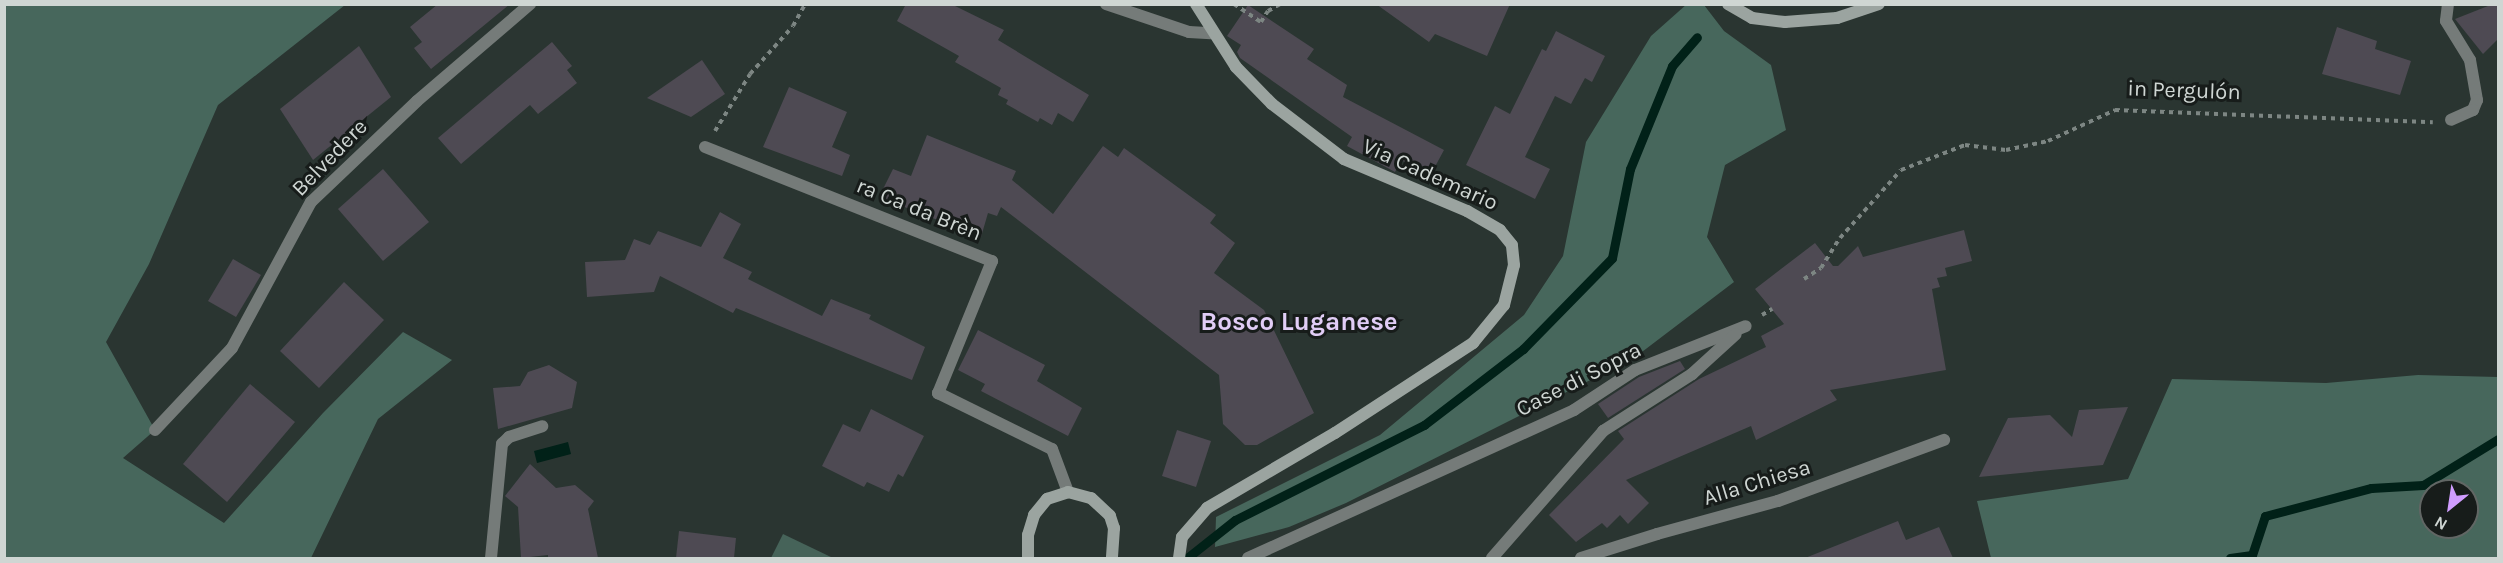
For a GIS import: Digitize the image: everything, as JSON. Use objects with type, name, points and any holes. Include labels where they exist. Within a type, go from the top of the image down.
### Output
[{"type":"street","name":"Belvedere","points":[[155,430],[231,348],[312,202],[417,101],[530,4]]},
{"type":"street","points":[[1106,4],[1189,32],[1211,33]]},
{"type":"street","name":"Via Cademario","points":[[1179,558],[1182,537],[1206,508],[1335,433],[1473,343],[1504,305],[1514,265],[1512,245],[1500,230],[1467,211],[1344,159],[1306,131],[1236,67],[1211,33],[1196,4]]},
{"type":"street","points":[[1728,4],[1752,18],[1785,22],[1836,18],[1879,4]]},
{"type":"street","points":[[2448,4],[2446,21],[2473,66],[2477,100],[2473,110],[2451,120]]},
{"type":"street","name":"ra Ca da Brèn","points":[[705,147],[992,261],[938,393],[1052,449],[1068,492]]},
{"type":"street","name":"Case di Sopra","points":[[1248,558],[1574,410],[1635,370],[1746,326],[1692,374],[1603,431],[1492,558]]},
{"type":"street","points":[[491,558],[502,444],[509,437],[542,426]]},
{"type":"street","name":"Alla Chiesa","points":[[1581,558],[1657,534],[1778,501],[1944,440]]},
{"type":"street","points":[[1028,558],[1028,535],[1034,514],[1047,499],[1068,492],[1091,498],[1110,516],[1114,528],[1112,558]]},
{"type":"path","points":[[705,147],[750,74],[793,26],[805,4]]},
{"type":"path","points":[[1234,4],[1261,22],[1268,11],[1280,4]]},
{"type":"path","name":"in Pergulón","points":[[1804,279],[1821,268],[1840,238],[1901,170],[1965,146],[2006,150],[2048,141],[2115,110],[2149,108],[2414,123],[2451,120]]},
{"type":"shaded area","points":[[1687,4],[1704,5],[1724,31],[1771,65],[1786,130],[1725,165],[1707,237],[1734,282],[1634,358],[1346,503],[1289,527],[1215,547],[1216,517],[1380,435],[1524,315],[1563,256],[1586,142],[1651,36]]},
{"type":"shaded area","points":[[4,5],[345,5],[218,105],[149,264],[106,342],[155,430],[123,458],[224,523],[323,413],[403,332],[452,360],[378,419],[311,558],[5,558]]},
{"type":"shaded area","points":[[2418,375],[2498,377],[2498,558],[1991,558],[1977,501],[2128,479],[2172,379],[2326,383]]},
{"type":"shaded area","points":[[568,442],[571,454],[537,463],[534,451]]},
{"type":"shaded area","points":[[783,534],[833,558],[771,558]]},
{"type":"building","points":[[438,4],[510,4],[431,69],[414,48],[422,42],[410,27]]},
{"type":"building","points":[[906,4],[951,4],[1004,30],[998,40],[1089,95],[1073,122],[1058,113],[1052,125],[1040,118],[1038,122],[1006,104],[1008,100],[998,95],[1001,88],[955,62],[959,56],[897,21]]},
{"type":"building","points":[[1376,4],[1510,4],[1487,56],[1435,34],[1429,42]]},
{"type":"building","points":[[2493,4],[2499,4],[2499,38],[2483,54],[2455,19]]},
{"type":"building","points":[[1248,5],[1314,49],[1307,59],[1347,85],[1343,97],[1444,150],[1430,176],[1401,160],[1395,172],[1347,146],[1352,137],[1240,58],[1237,52],[1241,45],[1227,36]]},
{"type":"building","points":[[2337,27],[2377,41],[2375,49],[2411,61],[2400,95],[2322,74]]},
{"type":"building","points":[[1556,31],[1605,56],[1592,82],[1585,78],[1571,104],[1555,96],[1525,157],[1550,169],[1535,199],[1466,165],[1495,106],[1510,114],[1542,49],[1546,51]]},
{"type":"building","points":[[552,42],[572,66],[567,70],[577,83],[538,114],[530,105],[461,164],[438,138]]},
{"type":"building","points":[[359,46],[391,97],[313,160],[280,109]]},
{"type":"building","points":[[702,60],[725,94],[691,117],[647,98]]},
{"type":"building","points":[[789,87],[847,112],[832,147],[850,155],[842,176],[763,147]]},
{"type":"building","points":[[927,135],[1016,171],[1012,180],[1053,214],[1103,146],[1118,157],[1124,148],[1216,215],[1210,223],[1235,243],[1214,273],[1264,310],[1314,413],[1257,445],[1245,445],[1223,424],[1219,375],[1001,207],[997,216],[988,213],[981,237],[879,197],[893,169],[911,176]]},
{"type":"building","points":[[383,169],[429,222],[383,261],[338,209]]},
{"type":"building","points":[[720,212],[741,224],[723,258],[752,272],[748,279],[822,316],[831,299],[871,315],[869,319],[925,347],[912,380],[736,308],[733,313],[660,276],[654,292],[587,297],[585,262],[625,260],[634,239],[650,245],[658,231],[701,247]]},
{"type":"building","points":[[1964,230],[1972,261],[1945,268],[1947,276],[1937,278],[1940,287],[1932,289],[1946,370],[1830,390],[1837,400],[1756,440],[1751,426],[1626,480],[1649,503],[1628,524],[1620,515],[1607,528],[1602,523],[1576,542],[1549,515],[1624,439],[1618,431],[1699,379],[1766,347],[1761,336],[1784,324],[1755,289],[1815,243],[1833,266],[1838,266],[1858,246],[1863,257]]},
{"type":"building","points":[[233,259],[261,275],[236,317],[208,301]]},
{"type":"building","points":[[344,282],[384,320],[319,388],[280,351]]},
{"type":"building","points":[[978,330],[1045,365],[1037,381],[1082,408],[1068,436],[981,391],[985,384],[958,370]]},
{"type":"building","points":[[1680,361],[1685,369],[1608,418],[1598,404],[1639,377]]},
{"type":"building","points":[[549,365],[577,382],[572,408],[498,429],[493,388],[520,386],[528,372]]},
{"type":"building","points":[[250,384],[295,422],[227,502],[183,464]]},
{"type":"building","points":[[2128,407],[2103,465],[1979,477],[2008,418],[2050,415],[2072,437],[2079,410]]},
{"type":"building","points":[[871,409],[924,436],[903,477],[898,474],[889,492],[867,482],[864,487],[822,466],[843,424],[860,432]]},
{"type":"building","points":[[1177,430],[1211,441],[1196,487],[1162,476]]},
{"type":"building","points":[[530,464],[556,488],[575,485],[594,501],[588,509],[598,558],[548,558],[548,555],[521,558],[518,507],[505,496]]},
{"type":"building","points":[[1898,521],[1906,540],[1939,527],[1953,558],[1805,558]]},
{"type":"building","points":[[679,531],[736,538],[734,558],[676,558]]},
{"type":"waterway","points":[[1187,558],[1235,520],[1424,425],[1523,349],[1612,258],[1630,169],[1672,66],[1697,37]]},
{"type":"waterway","points":[[2230,558],[2252,555],[2265,516],[2371,488],[2423,485],[2498,439]]},
{"type":"district","name":"Bosco Luganese","points":[[1299,322]]}]
